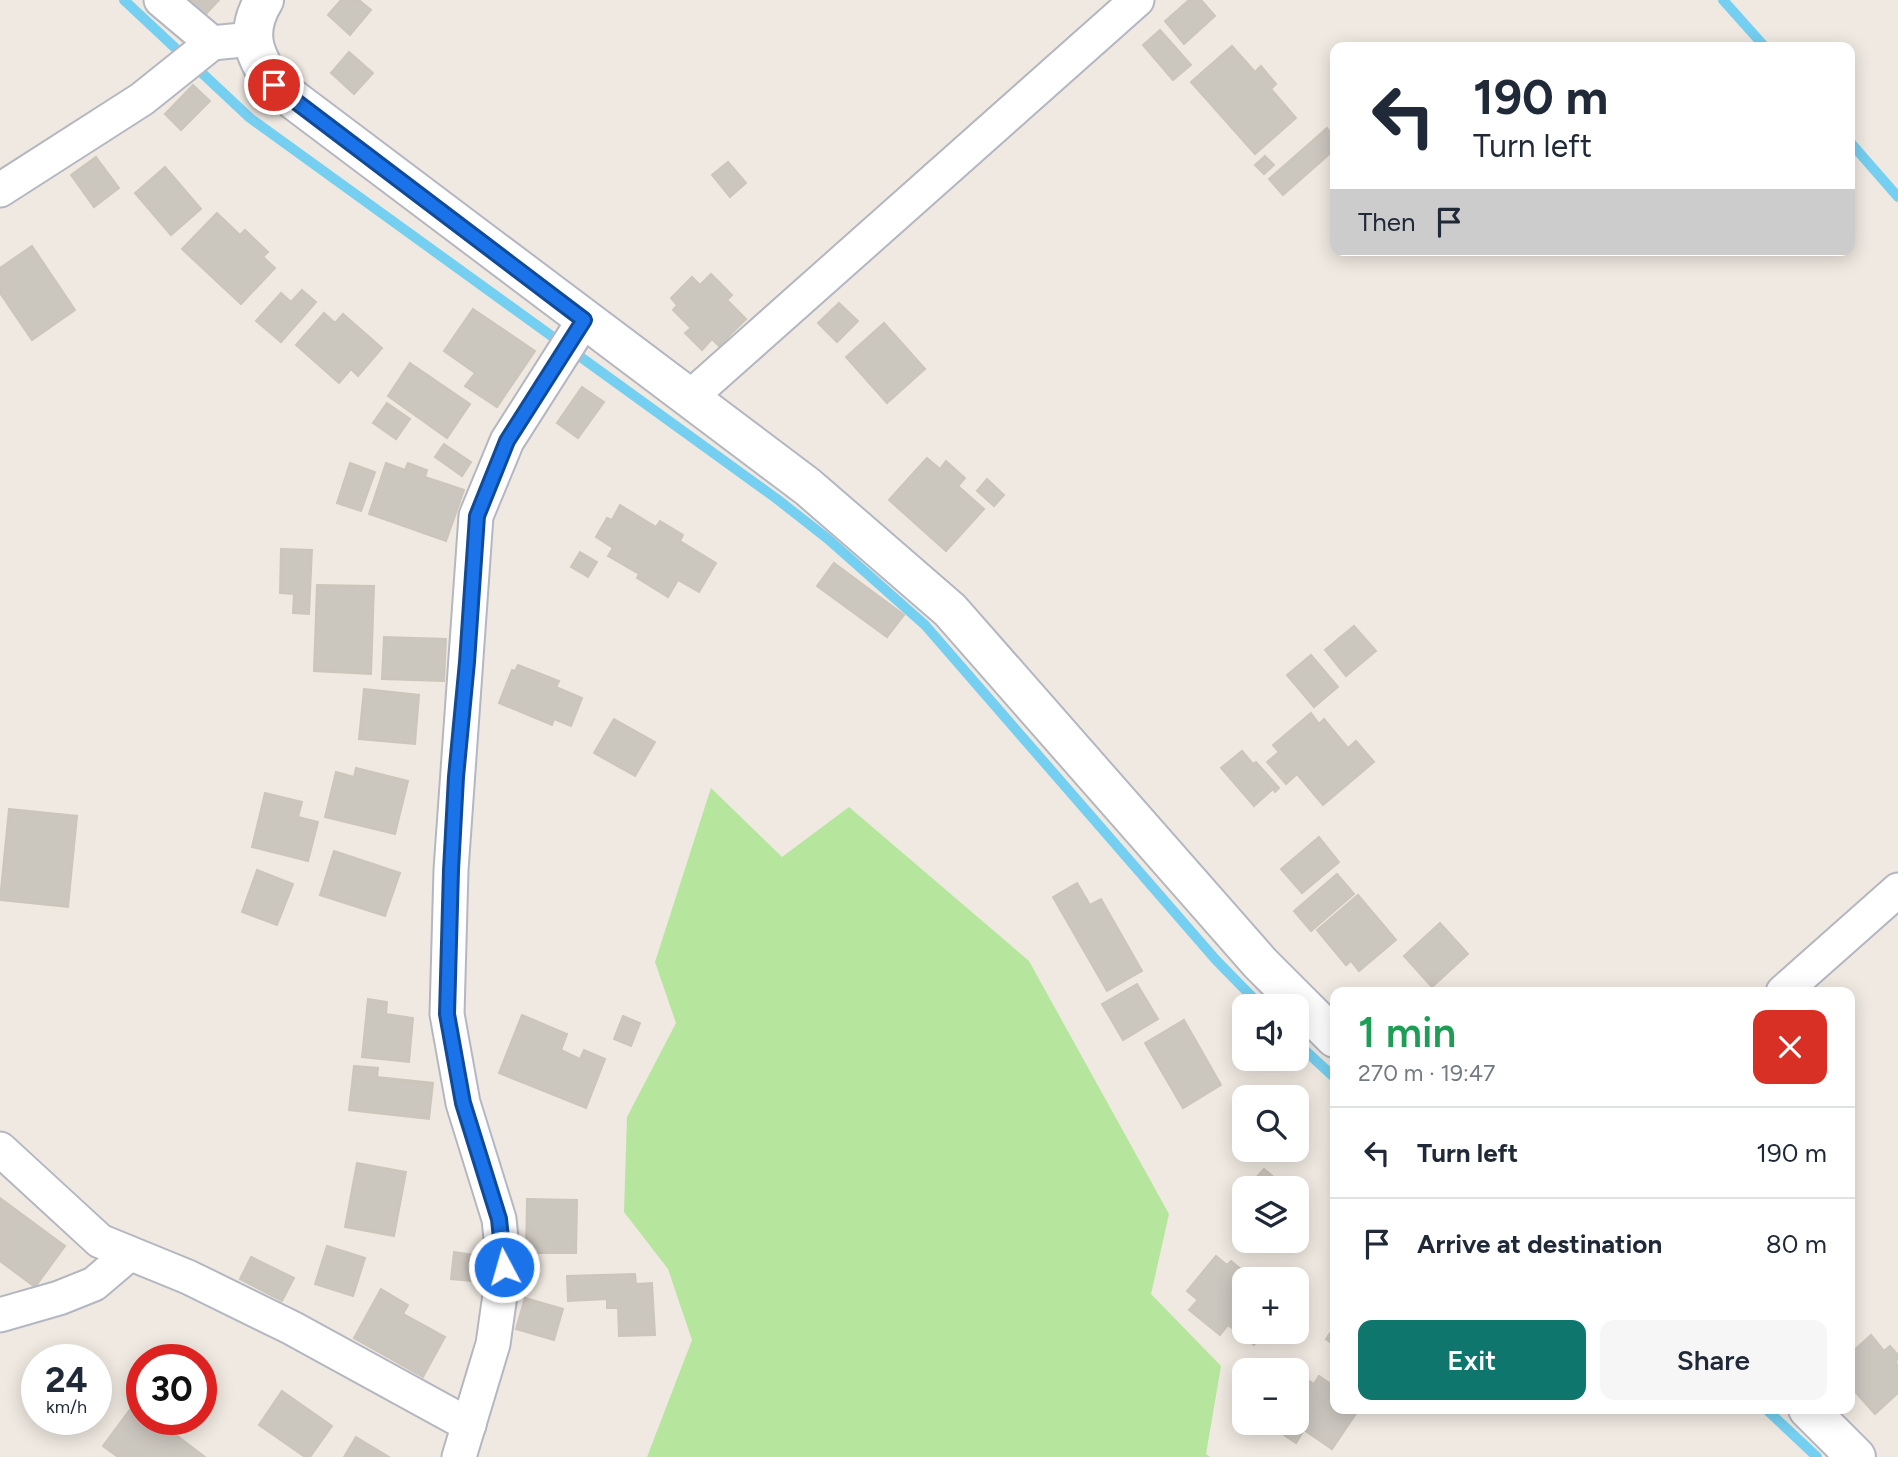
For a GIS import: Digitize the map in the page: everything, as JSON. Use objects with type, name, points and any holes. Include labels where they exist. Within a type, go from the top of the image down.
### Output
[{"type":"street","points":[[161,0],[212,43]]},
{"type":"street","points":[[264,0],[255,15],[252,39],[259,62],[274,85],[808,487],[950,610],[1260,963],[1330,1033]]},
{"type":"street","points":[[688,399],[1136,0]]},
{"type":"street","points":[[0,190],[142,99],[212,43],[252,39]]},
{"type":"street","points":[[459,1457],[493,1344],[504,1267],[499,1219],[463,1103],[447,1014],[454,818],[477,516],[507,441],[584,320]]},
{"type":"street","points":[[1789,987],[1898,890]]},
{"type":"street","points":[[0,1149],[100,1241],[188,1278],[280,1323],[469,1425]]},
{"type":"street","points":[[0,1315],[59,1298],[94,1284],[128,1255]]},
{"type":"street","points":[[1813,1414],[1856,1457]]},
{"type":"green space","points":[[711,788],[782,857],[849,807],[1029,961],[1169,1214],[1151,1294],[1221,1366],[1206,1454],[1210,1457],[647,1457],[692,1340],[668,1269],[624,1212],[627,1117],[676,1023],[655,962]]},
{"type":"building","points":[[187,0],[219,0],[204,16]]},
{"type":"building","points":[[341,0],[359,0],[371,10],[350,35],[328,15]]},
{"type":"building","points":[[1189,0],[1201,0],[1215,16],[1184,44],[1165,21]]},
{"type":"building","points":[[1160,30],[1191,65],[1173,80],[1143,45]]},
{"type":"building","points":[[1232,46],[1255,72],[1261,66],[1276,84],[1271,89],[1296,118],[1255,154],[1191,82]]},
{"type":"building","points":[[349,52],[373,73],[354,94],[331,73]]},
{"type":"building","points":[[193,85],[210,101],[181,130],[165,114]]},
{"type":"building","points":[[1327,128],[1330,132],[1330,153],[1283,195],[1269,179]]},
{"type":"building","points":[[1265,156],[1274,165],[1264,174],[1255,165]]},
{"type":"building","points":[[96,157],[119,188],[94,207],[71,175]]},
{"type":"building","points":[[728,162],[746,183],[730,197],[712,175]]},
{"type":"building","points":[[165,167],[201,209],[171,235],[135,193]]},
{"type":"building","points":[[217,213],[240,235],[245,230],[268,252],[263,257],[275,268],[241,304],[182,249]]},
{"type":"building","points":[[32,246],[75,310],[32,340],[0,293],[0,268]]},
{"type":"building","points":[[711,274],[732,295],[727,300],[746,319],[719,346],[712,339],[702,350],[685,333],[691,328],[673,310],[677,305],[671,298],[692,277],[700,285]]},
{"type":"building","points":[[302,290],[316,302],[281,342],[256,321],[281,293],[291,302]]},
{"type":"building","points":[[839,303],[858,321],[837,342],[818,323]]},
{"type":"building","points":[[473,309],[535,351],[497,407],[465,386],[475,373],[444,351]]},
{"type":"building","points":[[324,313],[335,323],[343,314],[382,348],[358,376],[351,369],[339,383],[296,345]]},
{"type":"building","points":[[884,323],[925,369],[887,403],[846,357]]},
{"type":"building","points":[[410,363],[470,404],[447,438],[388,396]]},
{"type":"building","points":[[582,387],[604,402],[578,438],[557,423]]},
{"type":"building","points":[[387,403],[410,419],[396,439],[373,423]]},
{"type":"building","points":[[444,444],[471,462],[462,476],[435,457]]},
{"type":"building","points":[[927,458],[940,469],[946,461],[965,478],[958,486],[984,509],[946,551],[889,500]]},
{"type":"building","points":[[350,463],[375,472],[361,511],[337,503]]},
{"type":"building","points":[[386,463],[405,470],[408,463],[427,470],[425,477],[464,490],[446,541],[369,514]]},
{"type":"building","points":[[987,479],[1004,495],[994,506],[977,491]]},
{"type":"building","points":[[620,505],[656,527],[660,521],[683,535],[680,541],[716,563],[699,592],[678,580],[668,597],[637,578],[639,574],[608,556],[613,548],[596,537],[607,518],[612,520]]},
{"type":"building","points":[[281,549],[312,550],[309,614],[293,613],[294,594],[280,593]]},
{"type":"building","points":[[580,552],[597,562],[588,577],[571,567]]},
{"type":"building","points":[[834,563],[904,615],[887,637],[817,586]]},
{"type":"building","points":[[317,585],[374,586],[371,674],[314,671]]},
{"type":"building","points":[[1354,626],[1376,651],[1346,676],[1325,650]]},
{"type":"building","points":[[384,637],[446,639],[444,681],[382,679]]},
{"type":"building","points":[[1311,655],[1338,687],[1314,707],[1287,675]]},
{"type":"building","points":[[518,665],[559,681],[556,687],[582,698],[571,726],[554,719],[552,725],[499,703],[512,670],[515,671]]},
{"type":"building","points":[[364,689],[419,695],[415,744],[359,739]]},
{"type":"building","points":[[1311,713],[1319,724],[1324,719],[1348,748],[1356,741],[1374,762],[1323,805],[1297,774],[1286,784],[1267,762],[1279,752],[1273,745]]},
{"type":"building","points":[[614,719],[655,742],[635,776],[594,753]]},
{"type":"building","points":[[1242,751],[1253,764],[1256,762],[1279,788],[1275,792],[1273,789],[1254,806],[1221,768]]},
{"type":"building","points":[[356,768],[408,781],[395,834],[325,817],[336,772],[354,777]]},
{"type":"building","points":[[265,793],[302,802],[298,817],[318,822],[308,861],[252,847]]},
{"type":"building","points":[[9,809],[77,816],[68,907],[0,900]]},
{"type":"building","points":[[1319,837],[1339,862],[1302,893],[1281,869]]},
{"type":"building","points":[[334,851],[400,873],[385,916],[320,895]]},
{"type":"building","points":[[257,870],[293,884],[277,925],[242,912]]},
{"type":"building","points":[[1337,874],[1354,894],[1311,931],[1294,911]]},
{"type":"building","points":[[1077,883],[1090,905],[1101,899],[1142,971],[1107,991],[1053,897]]},
{"type":"building","points":[[1358,895],[1396,940],[1359,971],[1351,961],[1346,965],[1317,930]]},
{"type":"building","points":[[1440,923],[1468,954],[1432,987],[1404,956]]},
{"type":"building","points":[[1137,984],[1158,1019],[1123,1040],[1102,1004]]},
{"type":"building","points":[[368,999],[387,1002],[386,1014],[413,1018],[409,1062],[362,1057]]},
{"type":"building","points":[[522,1015],[567,1034],[561,1050],[580,1059],[584,1050],[605,1059],[586,1108],[499,1073]]},
{"type":"building","points":[[623,1016],[640,1023],[631,1046],[614,1039]]},
{"type":"building","points":[[1184,1020],[1221,1085],[1183,1108],[1145,1043]]},
{"type":"building","points":[[354,1066],[378,1068],[377,1077],[433,1083],[429,1119],[349,1110]]},
{"type":"building","points":[[357,1163],[406,1172],[394,1236],[345,1227]]},
{"type":"building","points":[[1264,1169],[1272,1176],[1258,1176]]},
{"type":"building","points":[[0,1198],[65,1246],[35,1287],[0,1261]]},
{"type":"building","points":[[527,1199],[577,1200],[576,1253],[526,1253]]},
{"type":"building","points":[[327,1246],[365,1258],[353,1296],[315,1284]]},
{"type":"building","points":[[454,1252],[475,1255],[472,1281],[451,1279]]},
{"type":"building","points":[[1216,1256],[1227,1265],[1231,1261],[1238,1267],[1232,1267],[1232,1328],[1228,1325],[1220,1335],[1189,1310],[1198,1300],[1187,1291]]},
{"type":"building","points":[[251,1257],[294,1278],[282,1301],[240,1279]]},
{"type":"building","points":[[635,1274],[636,1284],[652,1283],[655,1335],[619,1336],[618,1308],[607,1308],[607,1299],[568,1301],[567,1276]]},
{"type":"building","points":[[381,1289],[408,1305],[403,1314],[445,1337],[423,1377],[354,1338]]},
{"type":"building","points":[[525,1298],[563,1309],[554,1340],[516,1329]]},
{"type":"building","points":[[1871,1335],[1884,1351],[1890,1346],[1898,1355],[1898,1393],[1875,1414],[1855,1392],[1855,1349]]},
{"type":"building","points":[[1319,1376],[1330,1384],[1330,1414],[1356,1414],[1332,1449],[1309,1433],[1309,1381],[1314,1384]]},
{"type":"building","points":[[282,1391],[332,1426],[310,1457],[305,1457],[259,1425]]},
{"type":"building","points":[[126,1415],[126,1435],[176,1435],[205,1457],[118,1457],[103,1446]]},
{"type":"building","points":[[1284,1435],[1301,1435],[1296,1443]]},
{"type":"building","points":[[356,1437],[389,1457],[344,1457]]},
{"type":"waterway","points":[[124,0],[250,118],[777,499],[828,539],[925,625],[1216,960],[1249,994]]},
{"type":"waterway","points":[[1723,0],[1761,42]]},
{"type":"waterway","points":[[1855,148],[1898,197]]},
{"type":"waterway","points":[[1309,1054],[1330,1073]]},
{"type":"waterway","points":[[1771,1414],[1817,1457]]},
{"type":"route","points":[[274,85],[584,320],[507,441],[477,516],[456,777],[447,1014],[463,1103],[499,1219],[504,1267]]}]
